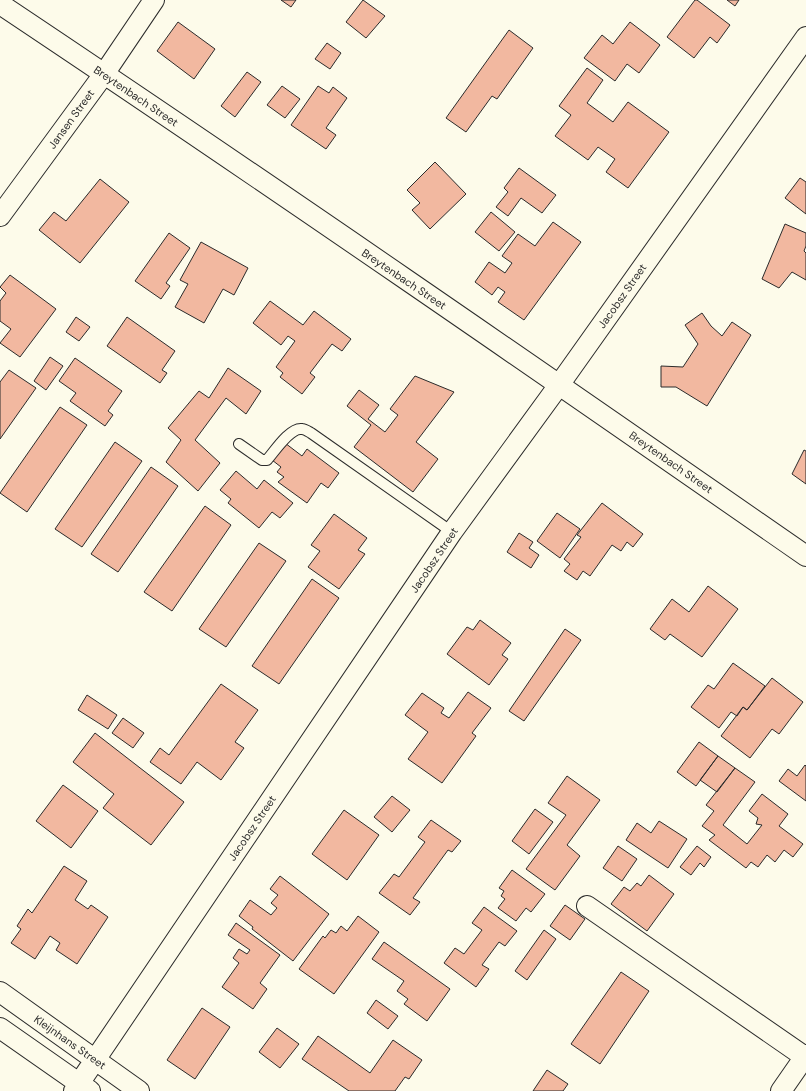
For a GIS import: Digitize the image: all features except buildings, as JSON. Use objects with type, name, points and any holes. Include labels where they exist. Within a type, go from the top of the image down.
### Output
[{"type":"street","name":"Jansen Street","points":[[0,216],[104,74],[154,0]]},
{"type":"street","name":"Breytenbach Street","points":[[0,4],[559,385],[806,556]]},
{"type":"street","name":"Jacobsz Street","points":[[81,1088],[95,1060],[452,532],[559,385],[806,37]]},
{"type":"street","points":[[587,906],[806,1056],[782,1091]]},
{"type":"street","name":"Kleijnhans Street","points":[[0,992],[139,1091]]},
{"type":"street","points":[[0,1028],[81,1088]]},
{"type":"lane","points":[[239,444],[262,460],[267,460],[286,436],[296,430],[302,429],[311,433],[452,532]]}]
